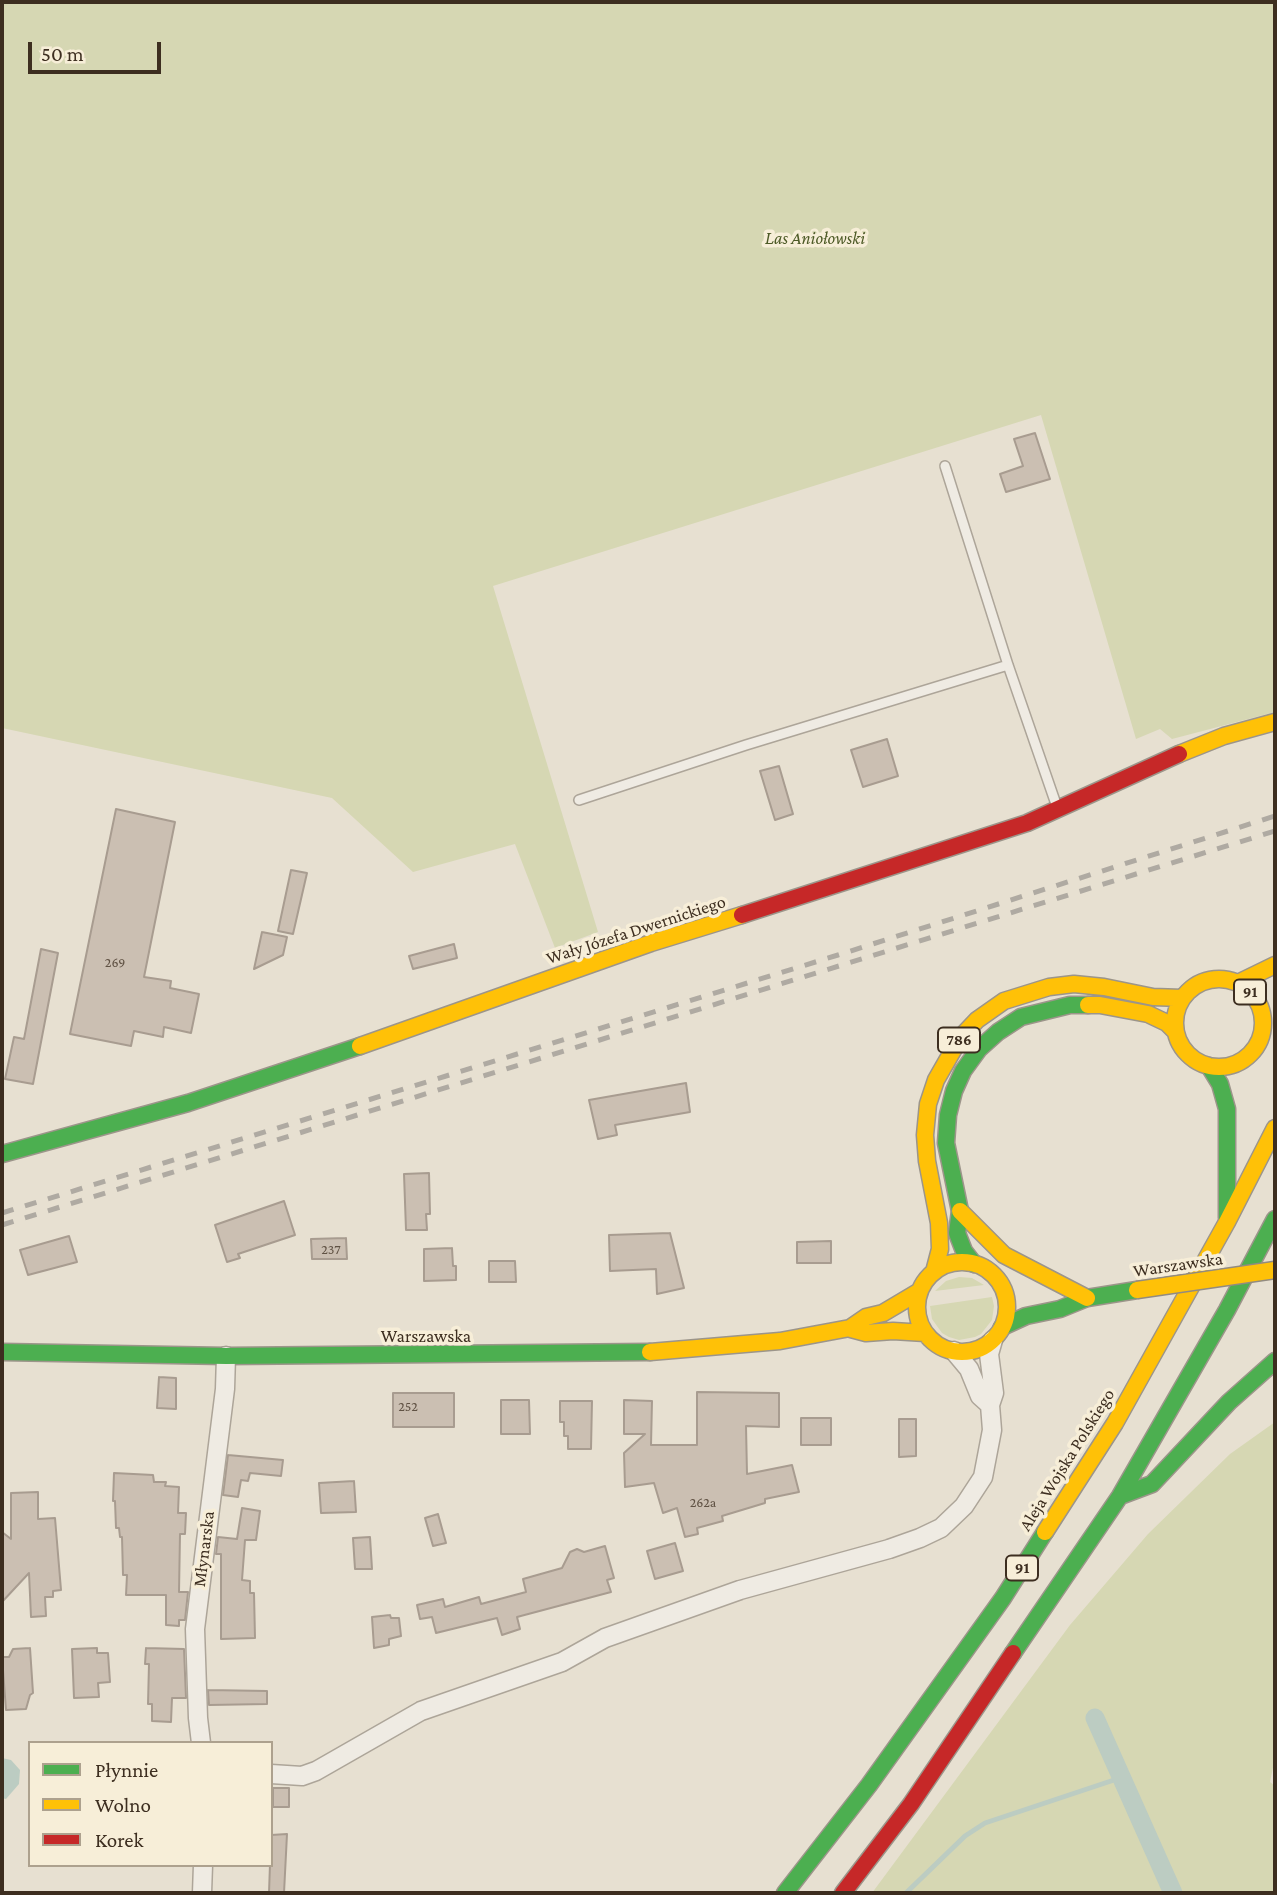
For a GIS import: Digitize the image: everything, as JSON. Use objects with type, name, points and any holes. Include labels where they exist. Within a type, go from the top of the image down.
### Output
[{"type":"main road","name":"Wały Józefa Dwernickiego","points":[[2,1154],[201,1098],[360,1046],[651,943],[1015,827],[1224,736],[1275,722]]},
{"type":"main road","points":[[1238,983],[1275,965]]},
{"type":"main road","name":"91","points":[[1182,998],[1201,982],[1213,979],[1238,983],[1256,998],[1263,1021],[1262,1034],[1249,1055],[1227,1066],[1209,1066]]},
{"type":"main road","name":"786","points":[[934,1272],[940,1249],[939,1223],[927,1161],[925,1135],[928,1104],[948,1055],[960,1038],[977,1020],[1004,1001],[1049,986],[1074,984],[1153,997],[1182,998]]},
{"type":"main road","points":[[1263,1021],[1273,993]]},
{"type":"main road","points":[[1175,1032],[1175,1020],[1182,998]]},
{"type":"main road","points":[[974,1264],[964,1251],[957,1233],[960,1211],[946,1143],[948,1115],[954,1091],[963,1071],[979,1049],[998,1032],[1021,1017],[1070,1005],[1100,1005],[1148,1014],[1167,1023],[1185,1051],[1193,1059],[1209,1066],[1220,1084],[1227,1109],[1227,1222]]},
{"type":"main road","name":"Aleja Wojska Polskiego","points":[[785,1893],[869,1785],[1003,1598],[1115,1423],[1227,1222],[1275,1128]]},
{"type":"main road","points":[[960,1211],[1004,1255],[1087,1298]]},
{"type":"main road","points":[[1120,1496],[1227,1310],[1275,1219]]},
{"type":"main road","points":[[960,1262],[974,1264],[985,1269],[1002,1286],[1006,1314],[997,1334],[981,1348],[968,1352],[943,1348],[925,1333],[919,1320],[917,1305],[920,1291],[934,1272],[946,1265],[960,1262]]},
{"type":"main road","name":"Warszawska","points":[[997,1334],[1026,1316],[1060,1309],[1087,1298],[1275,1270]]},
{"type":"main road","points":[[1002,1286],[1021,1291]]},
{"type":"main road","points":[[1040,1293],[1067,1289]]},
{"type":"main road","name":"Warszawska","points":[[2,1352],[226,1356],[613,1354],[707,1349],[850,1328],[866,1317],[883,1313],[920,1291]]},
{"type":"main road","name":"Warszawska","points":[[850,1328],[866,1333],[925,1333]]},
{"type":"main road","points":[[1120,1496],[1152,1484],[1228,1402],[1275,1361]]},
{"type":"main road","name":"91","points":[[843,1893],[911,1804],[1120,1496]]},
{"type":"street","points":[[273,1774],[302,1776],[316,1771],[421,1711],[562,1662],[605,1639],[740,1590],[889,1549],[941,1528],[964,1506],[983,1477],[992,1430],[990,1405],[994,1393],[989,1354],[997,1334]]},
{"type":"street","points":[[954,1351],[969,1368],[980,1396],[990,1405]]},
{"type":"street","name":"Młynarska","points":[[201,1741],[195,1629],[225,1389],[226,1356]]},
{"type":"street","points":[[202,1893],[203,1867]]},
{"type":"lane","points":[[945,466],[1057,809]]},
{"type":"lane","points":[[579,800],[746,745],[1008,665]]},
{"type":"green space","name":"Las Aniołowski","points":[[2,2],[1275,2],[1275,712],[1172,739],[1160,729],[1136,739],[1041,415],[493,586],[598,932],[555,948],[515,844],[413,872],[332,798],[2,728]]},
{"type":"green space","points":[[959,1277],[972,1278],[984,1285],[935,1291],[946,1281]]},
{"type":"green space","points":[[992,1297],[992,1320],[981,1334],[975,1337],[959,1340],[949,1337],[942,1333],[932,1319],[930,1306]]},
{"type":"green space","points":[[1275,1422],[1275,1758],[1270,1782],[1275,1786],[1275,1893],[872,1893],[1070,1625],[1148,1534],[1230,1454]]},
{"type":"shaded area","points":[[2,1758],[11,1760],[20,1770],[19,1784],[6,1799],[2,1798]]},
{"type":"building","points":[[1035,433],[1050,479],[1006,492],[1000,474],[1023,466],[1014,439]]},
{"type":"building","points":[[887,739],[898,776],[863,787],[851,750]]},
{"type":"building","points":[[779,766],[793,814],[775,820],[760,771]]},
{"type":"building","points":[[116,809],[175,822],[144,977],[171,981],[170,988],[199,994],[191,1033],[164,1027],[163,1037],[134,1031],[131,1046],[70,1034]]},
{"type":"building","points":[[291,870],[307,873],[293,934],[278,931]]},
{"type":"building","points":[[262,932],[287,937],[283,955],[254,969]]},
{"type":"building","points":[[454,944],[457,958],[413,969],[409,956]]},
{"type":"building","points":[[41,949],[58,953],[33,1084],[5,1079],[14,1037],[24,1039]]},
{"type":"building","points":[[686,1083],[690,1112],[615,1125],[617,1135],[598,1139],[589,1100]]},
{"type":"building","points":[[429,1173],[430,1214],[426,1214],[427,1230],[406,1230],[404,1174]]},
{"type":"building","points":[[284,1201],[295,1235],[238,1254],[240,1258],[227,1262],[215,1225]]},
{"type":"building","points":[[670,1233],[684,1288],[657,1294],[656,1269],[610,1271],[609,1235]]},
{"type":"building","points":[[69,1236],[77,1262],[28,1275],[20,1250]]},
{"type":"building","points":[[346,1238],[347,1259],[312,1259],[311,1239]]},
{"type":"building","points":[[831,1241],[831,1263],[797,1263],[797,1242]]},
{"type":"building","points":[[452,1248],[456,1280],[424,1281],[424,1249]]},
{"type":"building","points":[[489,1261],[515,1261],[516,1282],[489,1282]]},
{"type":"building","points":[[159,1377],[176,1378],[176,1409],[157,1408]]},
{"type":"building","points":[[697,1392],[779,1393],[779,1427],[746,1426],[747,1474],[792,1465],[799,1492],[765,1499],[765,1503],[722,1516],[723,1521],[697,1528],[698,1534],[685,1537],[677,1508],[663,1513],[654,1483],[625,1487],[624,1453],[645,1434],[624,1434],[624,1400],[652,1401],[651,1445],[697,1445]]},
{"type":"building","points":[[393,1393],[454,1393],[454,1427],[393,1427]]},
{"type":"building","points":[[501,1400],[529,1400],[530,1434],[501,1434]]},
{"type":"building","points":[[560,1401],[592,1401],[591,1449],[568,1449],[564,1422],[560,1422]]},
{"type":"building","points":[[801,1418],[831,1418],[831,1445],[801,1445]]},
{"type":"building","points":[[899,1419],[916,1419],[916,1456],[899,1457]]},
{"type":"building","points":[[228,1455],[283,1460],[281,1476],[250,1473],[248,1481],[241,1480],[238,1497],[223,1495]]},
{"type":"building","points":[[114,1473],[153,1475],[154,1482],[166,1482],[165,1486],[179,1487],[178,1513],[186,1513],[185,1534],[180,1534],[179,1592],[188,1592],[185,1620],[179,1620],[179,1626],[166,1625],[166,1595],[126,1595],[127,1575],[123,1575],[122,1537],[119,1528],[116,1528],[113,1501]]},
{"type":"building","points":[[354,1481],[356,1512],[321,1513],[319,1483]]},
{"type":"building","points":[[38,1492],[38,1519],[55,1518],[61,1590],[53,1591],[53,1597],[45,1597],[46,1616],[31,1617],[29,1573],[2,1602],[2,1532],[11,1539],[11,1493]]},
{"type":"building","points":[[242,1508],[260,1511],[256,1540],[245,1540],[242,1580],[250,1581],[250,1593],[254,1593],[255,1638],[221,1639],[221,1554],[216,1554],[218,1537],[237,1539]]},
{"type":"building","points":[[438,1514],[446,1543],[433,1546],[425,1518]]},
{"type":"building","points":[[370,1537],[372,1569],[355,1569],[353,1538]]},
{"type":"building","points":[[675,1543],[683,1571],[655,1579],[647,1551]]},
{"type":"building","points":[[605,1546],[614,1578],[607,1580],[611,1592],[517,1617],[520,1629],[502,1635],[497,1618],[436,1633],[432,1617],[420,1619],[417,1605],[443,1599],[445,1607],[479,1597],[481,1604],[526,1592],[523,1579],[562,1568],[570,1552],[577,1549],[584,1552]]},
{"type":"building","points":[[390,1615],[391,1618],[399,1618],[401,1636],[389,1639],[389,1645],[374,1648],[372,1617]]},
{"type":"building","points":[[30,1648],[33,1693],[26,1709],[6,1710],[2,1657],[9,1657],[13,1649]]},
{"type":"building","points":[[97,1648],[97,1653],[108,1653],[110,1682],[98,1683],[99,1697],[74,1698],[72,1649]]},
{"type":"building","points":[[146,1648],[184,1649],[186,1698],[172,1698],[171,1722],[152,1721],[152,1704],[148,1704],[149,1664],[145,1664]]},
{"type":"building","points":[[208,1690],[267,1691],[267,1704],[209,1705]]},
{"type":"building","points":[[273,1788],[289,1788],[289,1807],[273,1807]]},
{"type":"building","points":[[287,1834],[284,1893],[269,1893],[270,1867],[273,1867],[273,1835]]},
{"type":"waterway","points":[[1095,1718],[1173,1893]]},
{"type":"waterway","points":[[906,1893],[965,1836],[985,1823],[1120,1778]]},
{"type":"railway","points":[[2,1213],[838,955],[1275,816]]},
{"type":"railway","points":[[2,1225],[1275,831]]},
{"type":"traffic: fast","points":[[974,1264],[964,1251],[957,1233],[960,1211],[946,1143],[948,1115],[954,1091],[963,1071],[979,1049],[1021,1017],[1070,1005],[1088,1005]]},
{"type":"traffic: fast","points":[[2,1154],[188,1103],[360,1046]]},
{"type":"traffic: fast","points":[[1209,1066],[1220,1084],[1227,1109],[1227,1218]]},
{"type":"traffic: fast","points":[[1013,1653],[1120,1496],[1227,1310],[1275,1219]]},
{"type":"traffic: fast","points":[[1002,1327],[1026,1316],[1060,1309],[1087,1298],[1137,1290]]},
{"type":"traffic: fast","points":[[2,1352],[226,1356],[650,1352]]},
{"type":"traffic: fast","points":[[1120,1496],[1152,1484],[1229,1402],[1275,1361]]},
{"type":"traffic: fast","points":[[785,1893],[869,1785],[1003,1598],[1045,1532]]},
{"type":"traffic: slow","points":[[1179,754],[1224,736],[1275,722]]},
{"type":"traffic: slow","points":[[360,1046],[651,943],[742,915]]},
{"type":"traffic: slow","points":[[1238,983],[1275,965]]},
{"type":"traffic: slow","points":[[1219,979],[1244,986],[1256,998],[1263,1023],[1256,1048],[1244,1060],[1219,1067],[1194,1060],[1182,1048],[1175,1023],[1182,998],[1194,986],[1219,979]]},
{"type":"traffic: slow","points":[[934,1272],[940,1249],[939,1223],[927,1161],[925,1135],[928,1104],[936,1080],[960,1038],[977,1020],[1004,1001],[1049,987],[1074,984],[1153,997],[1182,998]]},
{"type":"traffic: slow","points":[[1088,1005],[1148,1014],[1167,1023],[1176,1032]]},
{"type":"traffic: slow","points":[[1045,1532],[1115,1423],[1227,1222],[1275,1128]]},
{"type":"traffic: slow","points":[[960,1211],[1004,1255],[1087,1298]]},
{"type":"traffic: slow","points":[[962,1262],[987,1270],[999,1282],[1007,1307],[999,1332],[987,1344],[962,1352],[937,1344],[925,1332],[917,1307],[925,1282],[937,1270],[962,1262]]},
{"type":"traffic: slow","points":[[1137,1290],[1275,1270]]},
{"type":"traffic: slow","points":[[650,1352],[780,1341],[850,1328],[866,1317],[883,1313],[920,1291]]},
{"type":"traffic: slow","points":[[851,1329],[866,1333],[925,1333]]},
{"type":"traffic: jam","points":[[742,915],[1027,823],[1179,754]]},
{"type":"traffic: jam","points":[[843,1893],[911,1804],[1013,1653]]}]
